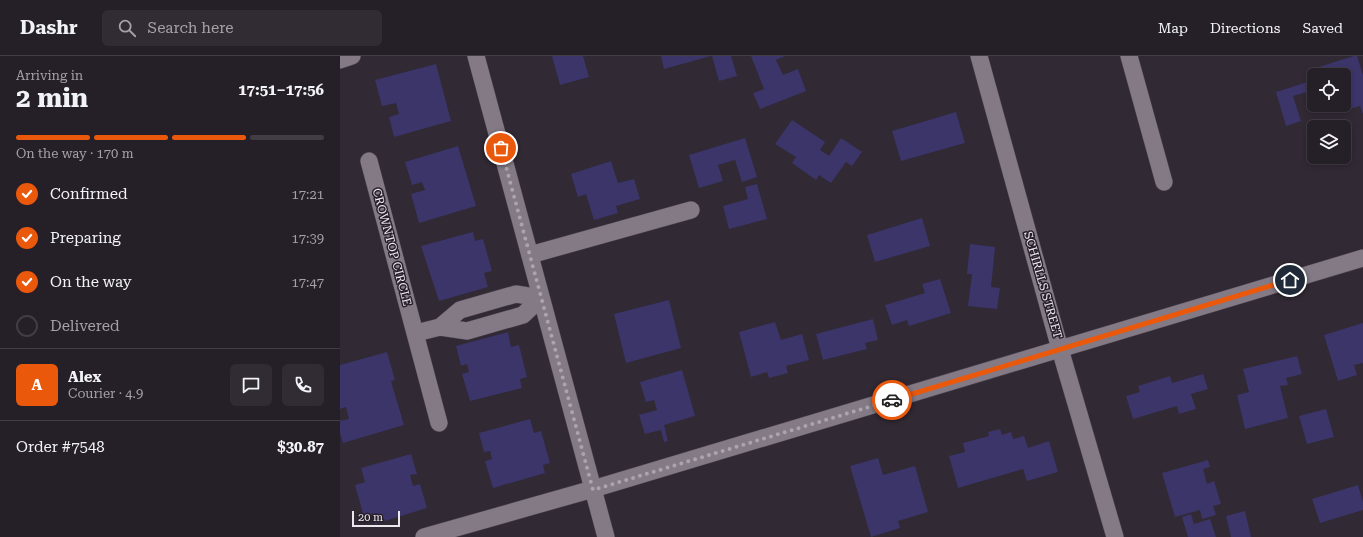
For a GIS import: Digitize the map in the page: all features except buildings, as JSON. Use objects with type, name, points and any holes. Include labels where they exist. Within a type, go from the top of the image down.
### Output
[{"type":"street","points":[[340,60],[352,56]]},
{"type":"street","points":[[476,56],[606,537]]},
{"type":"street","name":"SCHIRLLS STREET","points":[[979,56],[1060,349],[1115,537]]},
{"type":"street","points":[[1129,56],[1164,182]]},
{"type":"street","name":"CROWNTOP CIRCLE","points":[[369,161],[440,423]]},
{"type":"street","points":[[530,255],[691,210]]},
{"type":"street","points":[[424,537],[466,533],[593,490],[1363,258]]},
{"type":"street","points":[[416,333],[440,326],[460,310],[516,294],[541,298]]},
{"type":"way so far","points":[[501,148],[593,490],[892,400]]},
{"type":"route","points":[[892,400],[1290,280]]}]
